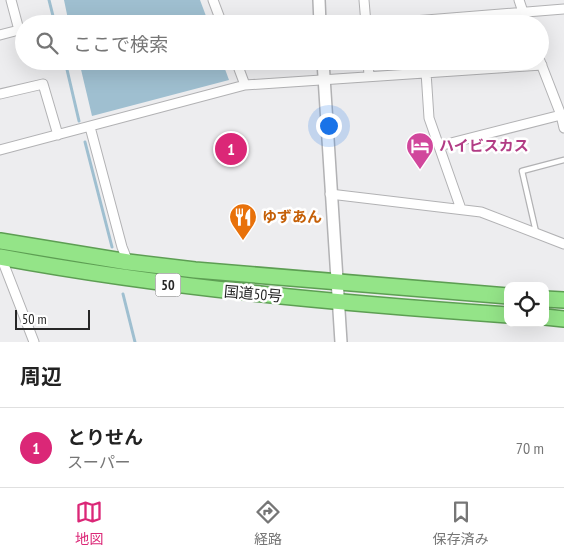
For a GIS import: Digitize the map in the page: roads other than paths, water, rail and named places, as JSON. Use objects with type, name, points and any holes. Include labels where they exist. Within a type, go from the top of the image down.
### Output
[{"type":"highway","name":"国道50号","points":[[0,241],[128,262],[504,296]]},
{"type":"highway","name":"国道50号","points":[[0,257],[177,286],[504,315]]},
{"type":"highway","points":[[549,299],[564,300]]},
{"type":"highway","points":[[549,317],[564,319]]},
{"type":"street","points":[[11,0],[15,15]]},
{"type":"street","points":[[213,0],[219,15]]},
{"type":"street","points":[[319,0],[320,15]]},
{"type":"street","points":[[364,0],[365,15]]},
{"type":"street","points":[[519,0],[523,13]]},
{"type":"street","points":[[496,15],[564,9]]},
{"type":"street","points":[[0,35],[15,31]]},
{"type":"street","points":[[240,70],[245,84]]},
{"type":"street","points":[[324,70],[341,342]]},
{"type":"street","points":[[369,70],[369,76]]},
{"type":"street","points":[[0,150],[245,84],[452,70]]},
{"type":"street","points":[[544,70],[562,115],[564,128]]},
{"type":"street","points":[[426,72],[429,118],[461,209]]},
{"type":"street","points":[[0,94],[43,84],[58,135]]},
{"type":"street","points":[[438,146],[562,115]]},
{"type":"street","points":[[90,127],[122,247],[128,262]]},
{"type":"street","points":[[330,194],[481,212],[564,244]]},
{"type":"street","points":[[0,257],[34,342]]},
{"type":"lane","points":[[536,234],[522,170],[564,160]]},
{"type":"water","points":[[64,0],[200,0],[206,15],[67,15]]},
{"type":"water","points":[[81,70],[225,70],[229,80],[92,116]]},
{"type":"waterway","points":[[49,0],[53,15]]},
{"type":"waterway","points":[[67,70],[79,121]]},
{"type":"waterway","points":[[85,142],[112,247]]},
{"type":"waterway","points":[[123,294],[135,342]]},
{"type":"place","name":"とりせん","points":[[231,149]]},
{"type":"place","name":"ハイビスカス","points":[[420,170]]},
{"type":"place","name":"ゆずあん","points":[[243,241]]}]
